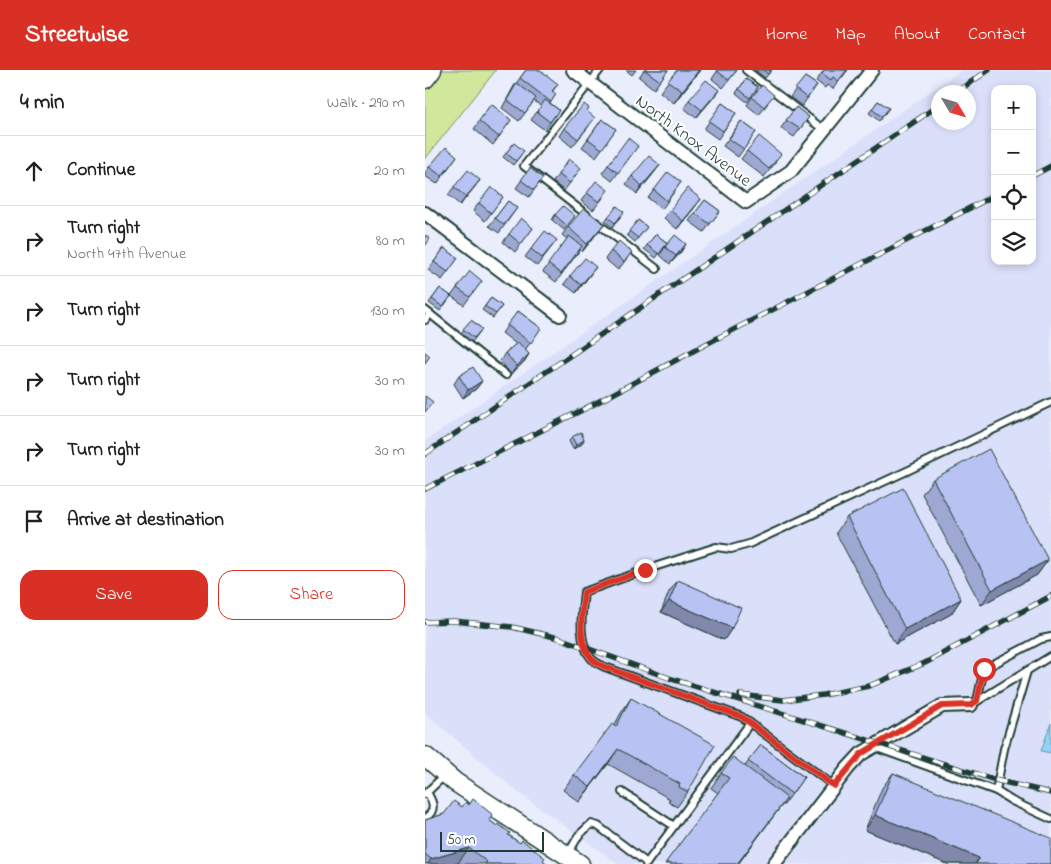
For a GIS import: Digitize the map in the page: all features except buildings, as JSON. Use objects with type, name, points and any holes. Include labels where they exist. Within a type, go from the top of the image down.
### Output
[{"type":"street","points":[[425,79],[432,70]]},
{"type":"street","name":"North Knox Avenue","points":[[573,70],[746,202],[791,171],[824,130]]},
{"type":"street","points":[[824,130],[872,70]]},
{"type":"street","points":[[425,212],[560,315]]},
{"type":"street","points":[[774,864],[861,754],[942,706],[974,703]]},
{"type":"street","points":[[425,756],[445,774],[489,806],[574,860]]},
{"type":"lane","points":[[600,70],[524,166],[657,269]]},
{"type":"lane","points":[[746,70],[824,130]]},
{"type":"lane","points":[[425,320],[427,312],[506,375]]},
{"type":"lane","points":[[834,786],[742,717],[605,667],[591,658],[585,647],[581,624],[584,592],[716,547],[731,549],[749,544],[1051,402]]},
{"type":"lane","points":[[974,703],[984,669],[1041,639],[1051,637]]},
{"type":"lane","points":[[974,703],[1051,656]]},
{"type":"lane","points":[[996,790],[1004,749],[1027,671]]},
{"type":"lane","points":[[574,860],[579,835],[591,824],[598,826],[647,863],[750,723]]},
{"type":"lane","points":[[873,747],[996,790],[1020,805],[1051,819]]},
{"type":"lane","points":[[425,818],[429,816],[433,808],[432,800],[426,793],[445,774]]},
{"type":"lane","points":[[622,792],[674,826]]},
{"type":"shaded area","points":[[962,70],[1051,70],[1051,864],[618,864],[519,793],[425,713],[425,441],[931,91],[931,130],[976,130],[976,85],[940,85]]},
{"type":"green space","points":[[425,70],[496,70],[425,159]]},
{"type":"water","points":[[1051,723],[1051,753],[1041,751]]},
{"type":"railway","points":[[966,85],[989,70]]},
{"type":"railway","points":[[425,454],[931,110]]},
{"type":"railway","points":[[1034,175],[1051,166]]},
{"type":"railway","points":[[425,489],[594,404],[991,197]]},
{"type":"railway","points":[[740,695],[783,700],[869,686],[925,663],[1051,596]]},
{"type":"railway","points":[[425,622],[454,621],[512,627],[559,638],[672,679],[999,781],[1051,793]]},
{"type":"route","points":[[645,570],[584,592],[581,624],[585,647],[591,658],[605,667],[742,717],[834,786],[861,754],[879,743],[942,706],[971,705],[977,701],[984,669]]}]
